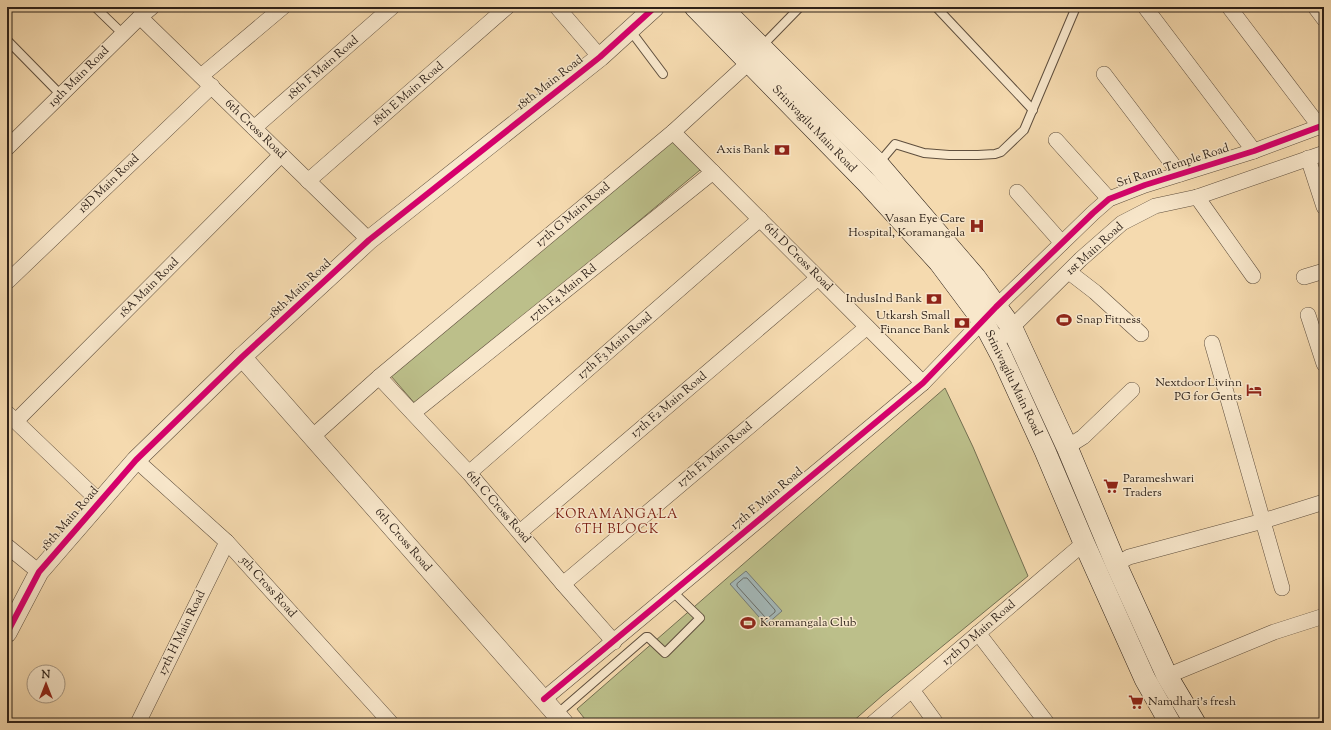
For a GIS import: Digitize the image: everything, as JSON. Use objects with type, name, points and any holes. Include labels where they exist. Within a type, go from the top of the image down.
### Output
[{"type":"main road","name":"Srinivagilu Main Road","points":[[695,7],[758,53],[878,164],[976,277],[989,314],[995,344],[1045,451],[1084,543],[1145,679],[1170,723]]},
{"type":"main road","name":"Srinivagilu Main Road","points":[[721,7],[868,184],[934,257],[989,314],[1012,328],[1067,447],[1116,564],[1167,676],[1195,723]]},
{"type":"street","name":"19th Main Road","points":[[7,148],[152,7]]},
{"type":"street","name":"18D Main Road","points":[[7,282],[206,81],[283,7]]},
{"type":"street","name":"18th F Main Road","points":[[254,128],[392,7]]},
{"type":"street","name":"18th E Main Road","points":[[308,181],[507,7]]},
{"type":"street","name":"18th Main Road","points":[[557,7],[600,57]]},
{"type":"street","name":"18th Main Road","points":[[7,633],[39,572],[136,460],[242,357],[369,240],[600,57],[655,7]]},
{"type":"street","points":[[1145,7],[1254,152]]},
{"type":"street","points":[[1229,7],[1322,126]]},
{"type":"street","points":[[1315,7],[1324,19]]},
{"type":"street","name":"6th Cross Road","points":[[140,17],[369,240]]},
{"type":"street","name":"17th G Main Road","points":[[312,437],[379,377],[673,132],[758,53]]},
{"type":"street","points":[[1104,74],[1180,174]]},
{"type":"street","name":"Sri Rama Temple Road","points":[[989,314],[1092,213],[1109,199],[1180,174],[1254,152],[1322,126]]},
{"type":"street","name":"6th D Cross Road","points":[[673,132],[922,384]]},
{"type":"street","points":[[1056,140],[1109,199]]},
{"type":"street","name":"1st Main Road","points":[[995,344],[1081,259],[1122,223],[1155,206],[1197,197],[1324,152]]},
{"type":"street","name":"18A Main Road","points":[[11,417],[281,155]]},
{"type":"street","points":[[1308,158],[1324,206]]},
{"type":"street","name":"17th F4 Main Rd","points":[[413,413],[713,172]]},
{"type":"street","points":[[1017,192],[1062,243]]},
{"type":"street","points":[[1197,197],[1253,276]]},
{"type":"street","name":"17th F3 Main Road","points":[[469,473],[760,219]]},
{"type":"street","points":[[1304,277],[1324,271]]},
{"type":"street","points":[[1069,272],[1095,292],[1141,334]]},
{"type":"street","name":"17th F2 Main Road","points":[[520,532],[818,278]]},
{"type":"street","name":"17th F Main Road","points":[[544,699],[922,384],[989,314]]},
{"type":"street","points":[[1308,315],[1324,364]]},
{"type":"street","name":"17th F1 Main Road","points":[[563,584],[867,327]]},
{"type":"street","points":[[1212,343],[1282,588]]},
{"type":"street","name":"6th Cross Road","points":[[242,357],[560,719]]},
{"type":"street","name":"6th C Cross Road","points":[[379,377],[469,473],[614,642]]},
{"type":"street","points":[[1067,447],[1083,437],[1132,390]]},
{"type":"street","points":[[11,417],[100,502]]},
{"type":"street","name":"5th Cross Road","points":[[136,460],[226,542],[391,723]]},
{"type":"street","points":[[1116,564],[1129,557],[1263,522],[1324,502]]},
{"type":"street","name":"17th H Main Road","points":[[138,723],[226,542]]},
{"type":"street","name":"17th D Main Road","points":[[873,723],[1084,543]]},
{"type":"street","points":[[7,546],[39,572]]},
{"type":"street","points":[[1167,676],[1274,632],[1324,616]]},
{"type":"street","points":[[978,633],[1047,723]]},
{"type":"street","points":[[912,690],[936,723]]},
{"type":"lane","points":[[96,7],[124,34]]},
{"type":"lane","points":[[758,53],[800,7]]},
{"type":"lane","points":[[936,7],[1033,110]]},
{"type":"lane","points":[[878,164],[895,144],[924,153],[950,155],[978,155],[1001,152],[1024,130],[1076,7]]},
{"type":"lane","points":[[630,30],[663,74]]},
{"type":"lane","points":[[7,40],[61,95]]},
{"type":"lane","points":[[560,719],[646,637],[651,639],[665,653],[700,618],[673,592]]},
{"type":"green space","points":[[674,140],[700,170],[417,406],[391,376]]},
{"type":"green space","points":[[945,388],[973,447],[1028,576],[851,723],[588,723],[577,709]]},
{"type":"water","points":[[746,571],[782,611],[766,625],[730,584]]},
{"type":"cycle path","points":[[7,633],[39,572],[136,460],[242,357],[369,240],[600,57],[655,7]]},
{"type":"cycle path","points":[[544,699],[923,383],[996,307],[1109,199],[1145,185],[1254,151],[1324,125]]},
{"type":"place","name":"Axis Bank","points":[[782,150]]},
{"type":"place","name":"Vasan Eye Care Hospital, Koramangala","points":[[977,226]]},
{"type":"place","name":"IndusInd Bank","points":[[934,299]]},
{"type":"place","name":"Snap Fitness","points":[[1064,320]]},
{"type":"place","name":"Utkarsh Small Finance Bank","points":[[962,323]]},
{"type":"place","name":"Nextdoor Livinn PG for Gents","points":[[1254,390]]},
{"type":"place","name":"Parameshwari Traders","points":[[1111,486]]},
{"type":"place","name":"Koramangala Club","points":[[748,623]]},
{"type":"place","name":"Namdhari's fresh","points":[[1136,702]]},
{"type":"district","name":"KORAMANGALA 6TH BLOCK","points":[[617,522]]}]
